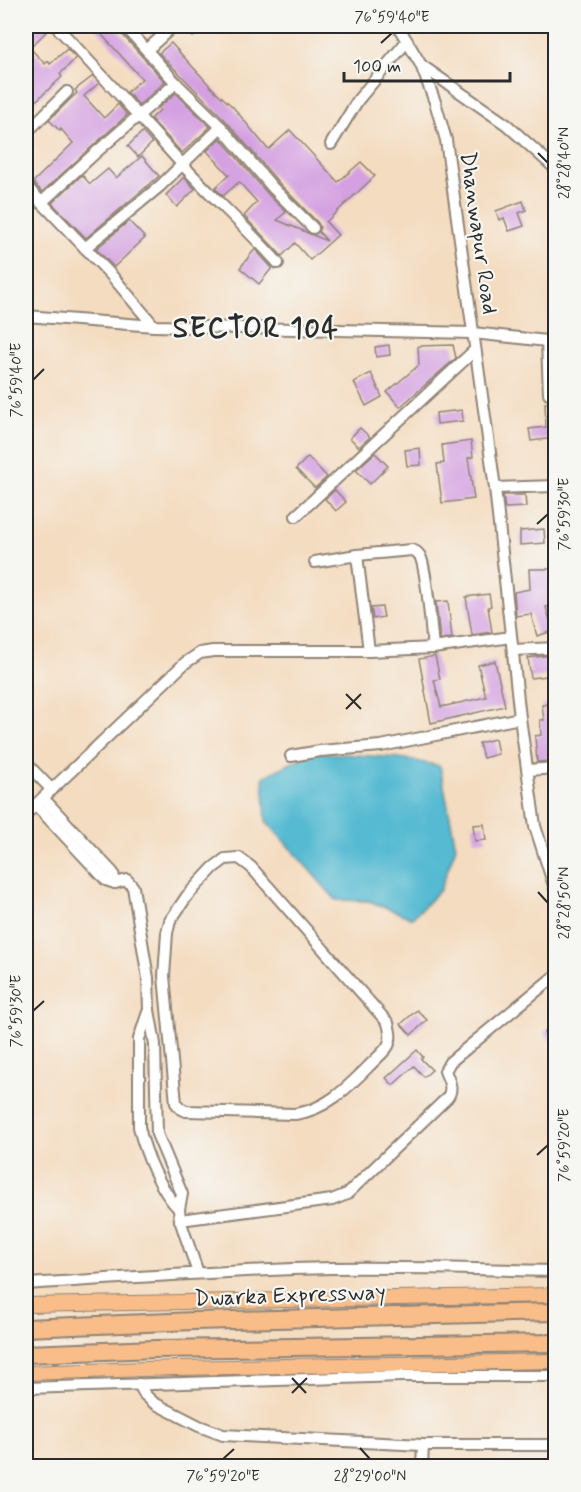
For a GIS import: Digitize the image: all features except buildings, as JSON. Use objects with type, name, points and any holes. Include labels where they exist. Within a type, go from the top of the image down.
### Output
[{"type":"highway","name":"Dwarka Expressway","points":[[26,1328],[194,1321],[555,1312]]},
{"type":"highway","points":[[26,1354],[156,1349],[555,1343]]},
{"type":"main road","points":[[26,1305],[555,1295]]},
{"type":"main road","points":[[26,1373],[555,1361]]},
{"type":"street","points":[[56,26],[214,199],[251,233],[278,263]]},
{"type":"street","points":[[125,26],[176,83],[221,127],[273,188],[313,228]]},
{"type":"street","points":[[147,50],[173,26]]},
{"type":"street","name":"Dhanwapur Road","points":[[26,316],[154,326],[473,333],[446,140],[421,65],[398,26]]},
{"type":"street","points":[[331,144],[358,100],[407,41]]},
{"type":"street","points":[[421,65],[507,125],[555,169]]},
{"type":"street","points":[[41,203],[93,154],[176,83]]},
{"type":"street","points":[[26,133],[67,92]]},
{"type":"street","points":[[85,248],[160,186],[221,127]]},
{"type":"street","points":[[26,186],[154,326]]},
{"type":"street","points":[[549,394],[551,341],[473,333],[495,488],[520,717],[535,826],[555,892]]},
{"type":"street","points":[[296,516],[475,350]]},
{"type":"street","points":[[495,488],[555,486]]},
{"type":"street","points":[[315,562],[412,550],[418,553],[425,580],[433,648]]},
{"type":"street","points":[[357,555],[369,651]]},
{"type":"street","points":[[26,814],[186,663],[200,653],[433,648],[511,637]]},
{"type":"street","points":[[513,650],[555,648]]},
{"type":"street","points":[[291,756],[381,746],[520,717]]},
{"type":"street","points":[[26,763],[44,798],[106,880],[115,883],[127,880],[134,887],[148,978],[149,1011],[155,1044],[156,1127],[182,1194],[179,1214]]},
{"type":"street","points":[[528,770],[555,768]]},
{"type":"street","points":[[239,858],[251,867],[388,1023],[391,1035],[388,1046],[340,1093],[307,1113],[186,1111],[176,1102],[164,976],[166,940],[170,921],[187,896],[213,868],[225,859],[239,858]]},
{"type":"street","points":[[179,1214],[333,1200],[347,1194],[451,1093],[445,1071],[450,1062],[555,975]]},
{"type":"street","points":[[148,978],[164,976]]},
{"type":"street","points":[[149,1011],[139,1039],[139,1127],[167,1197],[179,1214],[198,1273]]},
{"type":"street","points":[[26,1284],[198,1273],[366,1268],[555,1271]]},
{"type":"street","points":[[26,1388],[402,1376],[555,1376]]},
{"type":"street","points":[[139,1384],[145,1395],[154,1403],[199,1426],[223,1435],[423,1445],[555,1445]]},
{"type":"street","points":[[422,1467],[423,1445]]},
{"type":"water","points":[[313,752],[400,758],[440,766],[456,847],[440,890],[412,918],[369,901],[336,900],[266,821],[263,777]]},
{"type":"district","name":"SECTOR 104","points":[[256,329]]}]
